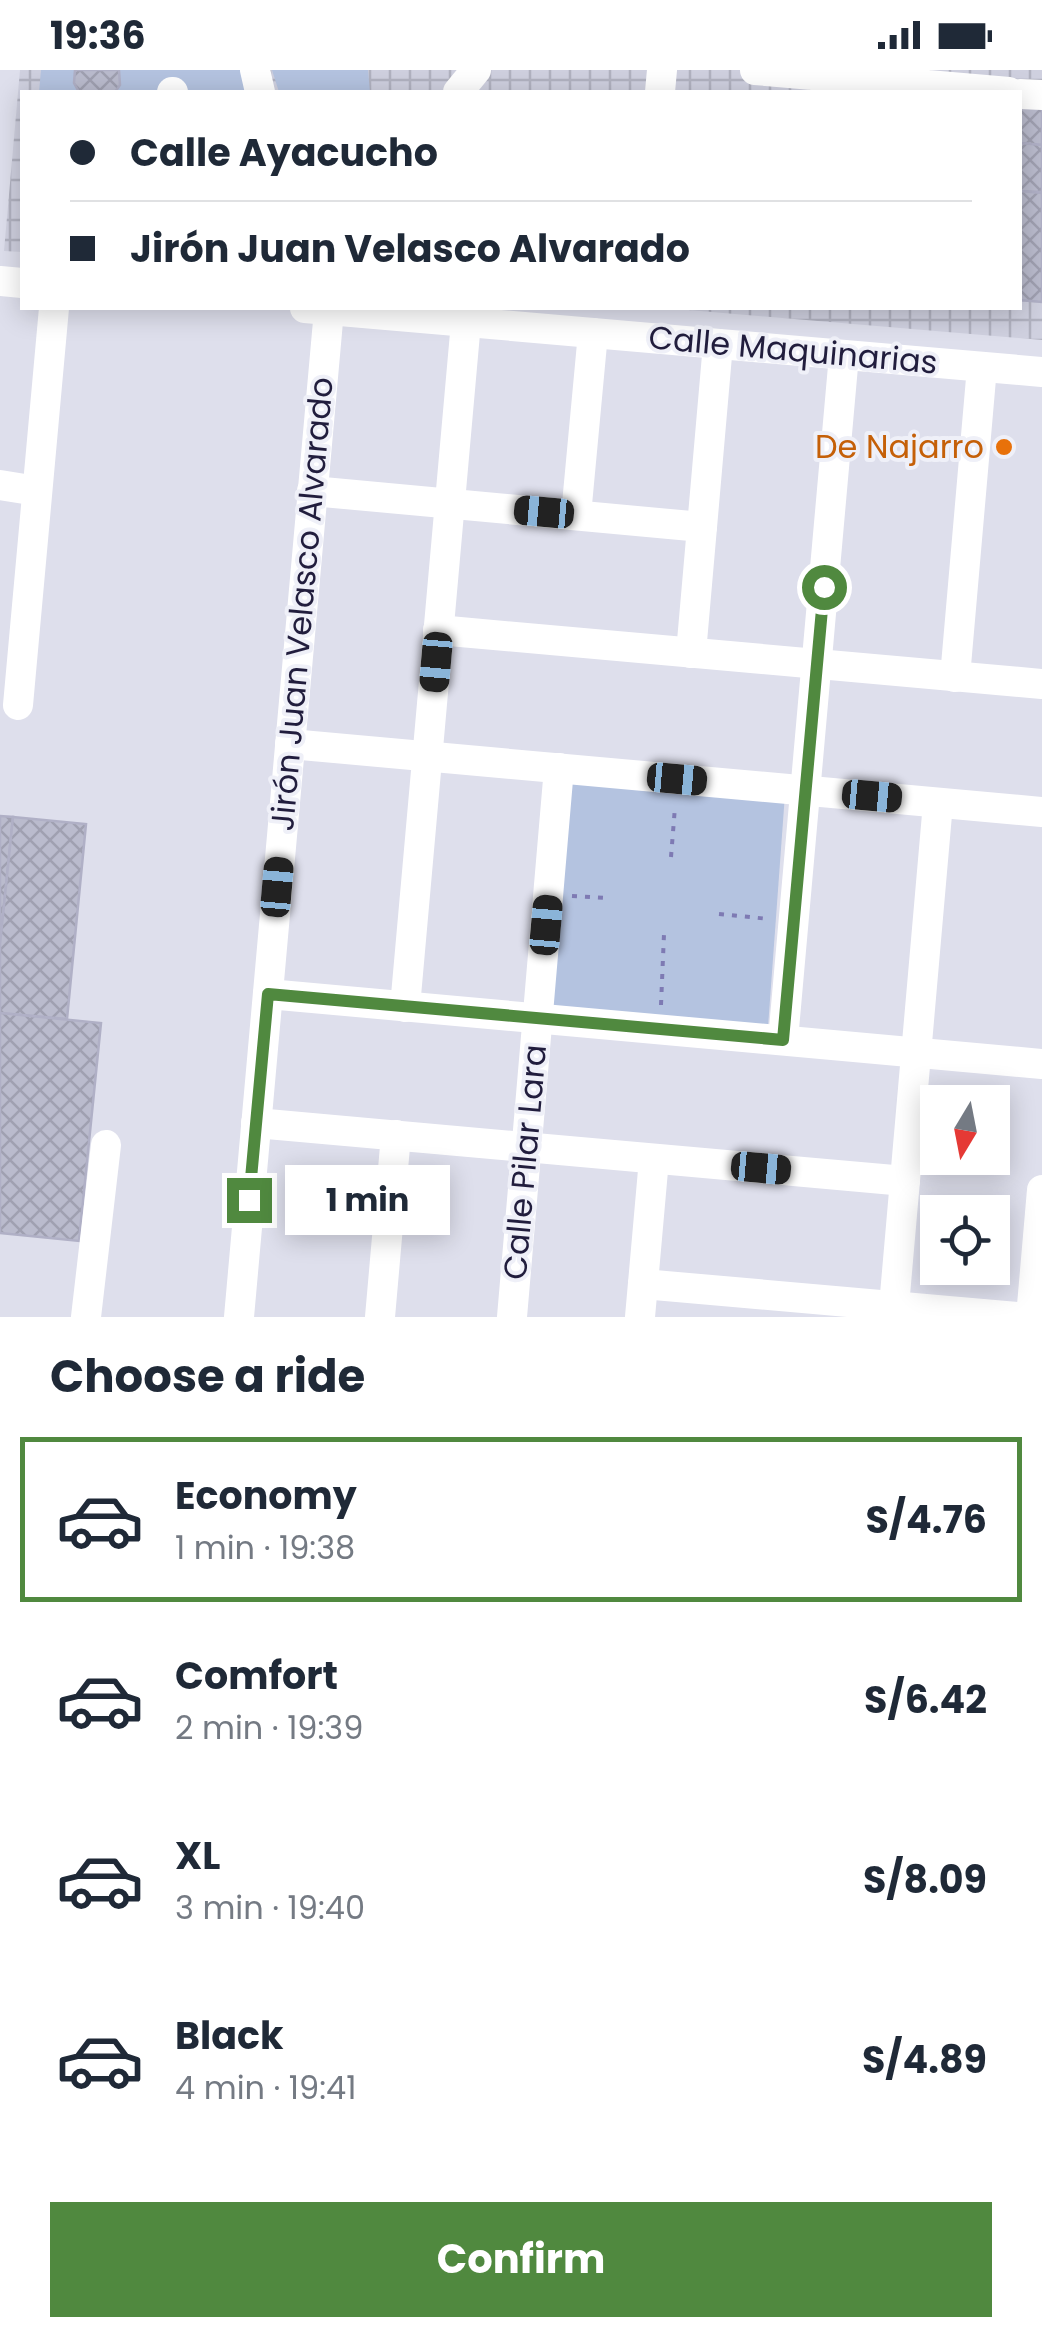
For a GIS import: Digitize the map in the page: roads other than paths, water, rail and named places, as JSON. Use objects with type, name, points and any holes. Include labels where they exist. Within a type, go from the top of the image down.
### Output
[{"type":"street","points":[[756,70],[986,90]]},
{"type":"street","points":[[18,706],[54,310]]},
{"type":"street","name":"Jirón Juan Velasco Alvarado","points":[[239,1317],[312,492],[317,310]]},
{"type":"street","name":"Calle Maquinarias","points":[[328,310],[1042,372]]},
{"type":"street","points":[[405,1007],[466,322]]},
{"type":"street","points":[[576,515],[592,332]]},
{"type":"street","points":[[691,653],[718,344]]},
{"type":"street","points":[[783,1040],[844,354]]},
{"type":"street","points":[[955,676],[982,367]]},
{"type":"street","points":[[0,485],[37,491]]},
{"type":"street","points":[[312,492],[702,527]]},
{"type":"street","points":[[438,630],[1042,684]]},
{"type":"street","points":[[290,744],[1042,812]]},
{"type":"street","name":"Calle Pilar Lara","points":[[512,1317],[560,768]]},
{"type":"street","points":[[894,1306],[938,802]]},
{"type":"street","points":[[268,994],[1042,1064]]},
{"type":"street","points":[[256,1123],[905,1181]]},
{"type":"street","points":[[380,1317],[396,1136]]},
{"type":"street","points":[[86,1317],[106,1145]]},
{"type":"street","points":[[640,1317],[654,1159]]},
{"type":"street","points":[[1031,1317],[1042,1190]]},
{"type":"street","points":[[643,1284],[1018,1317]]},
{"type":"place","name":"De Najarro","points":[[1004,447]]}]
